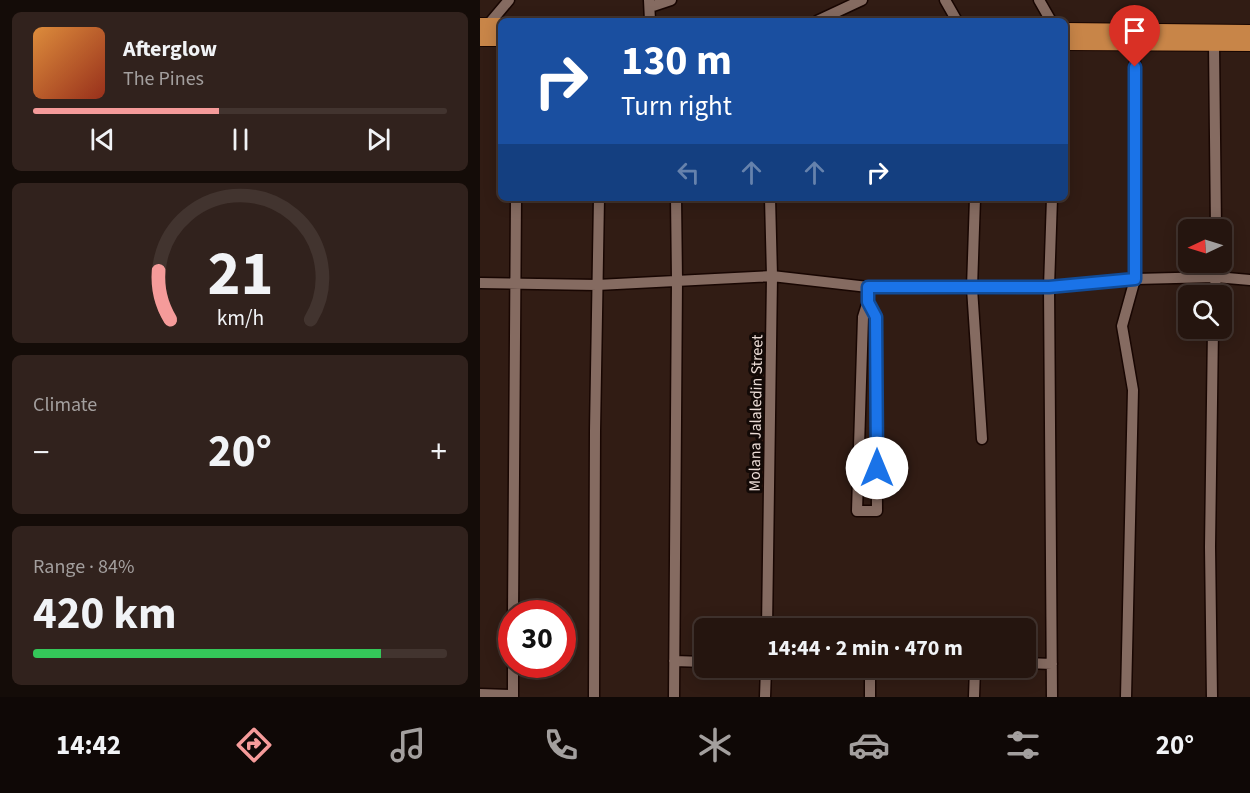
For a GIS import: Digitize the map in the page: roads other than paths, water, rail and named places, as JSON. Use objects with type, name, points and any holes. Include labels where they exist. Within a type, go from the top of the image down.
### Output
[{"type":"main road","points":[[1068,30],[1250,32]]},
{"type":"main road","points":[[480,39],[498,39]]},
{"type":"main road","points":[[1068,43],[1250,44]]},
{"type":"street","points":[[490,25],[509,0]]},
{"type":"street","points":[[650,18],[649,3],[670,0]]},
{"type":"street","points":[[823,18],[862,0]]},
{"type":"street","points":[[945,0],[955,18]]},
{"type":"street","points":[[1039,0],[1048,18]]},
{"type":"street","points":[[1126,697],[1133,390],[1122,326],[1135,279],[1135,43]]},
{"type":"street","points":[[1214,44],[1216,219]]},
{"type":"street","points":[[513,600],[516,201]]},
{"type":"street","points":[[594,697],[599,201]]},
{"type":"street","points":[[674,697],[676,201]]},
{"type":"street","name":"Molana Jalaledin Street","points":[[767,618],[772,276],[770,201]]},
{"type":"street","points":[[975,201],[972,288],[982,439]]},
{"type":"street","points":[[1052,201],[1049,287],[1052,697]]},
{"type":"street","points":[[1216,273],[1216,285]]},
{"type":"street","points":[[480,283],[597,285],[772,276],[868,287],[972,288],[1049,287],[1135,279],[1216,277],[1250,280]]},
{"type":"street","points":[[868,287],[868,302],[863,317],[857,511],[878,511],[876,317],[868,302]]},
{"type":"street","points":[[1212,697],[1210,547],[1213,339]]},
{"type":"street","points":[[674,662],[694,662]]},
{"type":"street","points":[[1036,663],[1052,664]]},
{"type":"street","points":[[480,694],[513,696],[513,678]]},
{"type":"street","points":[[765,697],[766,678]]},
{"type":"street","points":[[870,678],[870,697]]},
{"type":"street","points":[[974,697],[975,678]]}]
